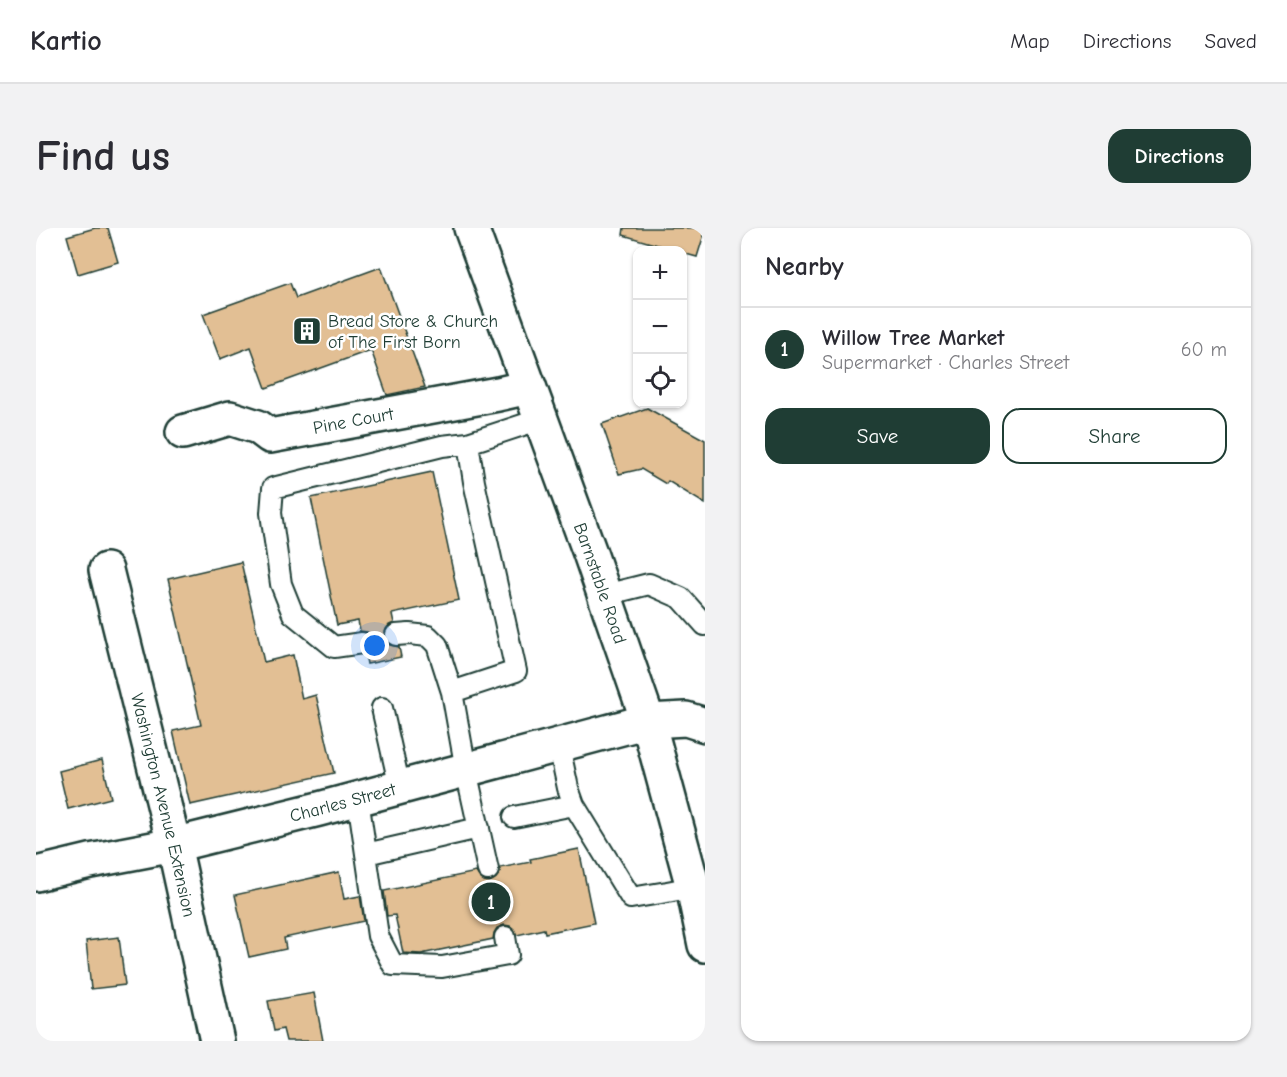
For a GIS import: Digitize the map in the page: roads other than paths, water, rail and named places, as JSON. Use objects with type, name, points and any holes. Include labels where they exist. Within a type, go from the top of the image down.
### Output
[{"type":"street","name":"Barnstable Road","points":[[471,228],[605,595],[648,721],[693,886],[705,945]]},
{"type":"street","name":"Pine Court","points":[[183,432],[230,418],[258,428],[270,436],[529,387]]},
{"type":"street","name":"Washington Avenue Extension","points":[[106,570],[174,845],[217,1041]]},
{"type":"street","name":"Charles Street","points":[[36,874],[174,845],[358,799],[648,721],[686,719],[705,725]]},
{"type":"lane","points":[[362,643],[334,647],[293,614],[280,584],[271,513],[273,488],[442,446],[468,442],[541,419]]},
{"type":"lane","points":[[452,692],[516,671],[474,482],[468,442]]},
{"type":"lane","points":[[605,595],[649,584],[681,598],[705,625]]},
{"type":"lane","points":[[396,635],[428,636],[437,645],[452,692],[488,870]]},
{"type":"lane","points":[[382,708],[400,788]]},
{"type":"lane","points":[[560,746],[568,788],[574,805],[631,898],[693,886]]},
{"type":"lane","points":[[358,799],[378,936],[393,965],[442,967],[508,955],[505,937]]},
{"type":"lane","points":[[514,817],[574,805]]},
{"type":"lane","points":[[366,854],[479,828]]},
{"type":"place","name":"Bread Store & Church of The First Born","points":[[307,331]]},
{"type":"place","name":"Willow Tree Market","points":[[491,902]]}]
